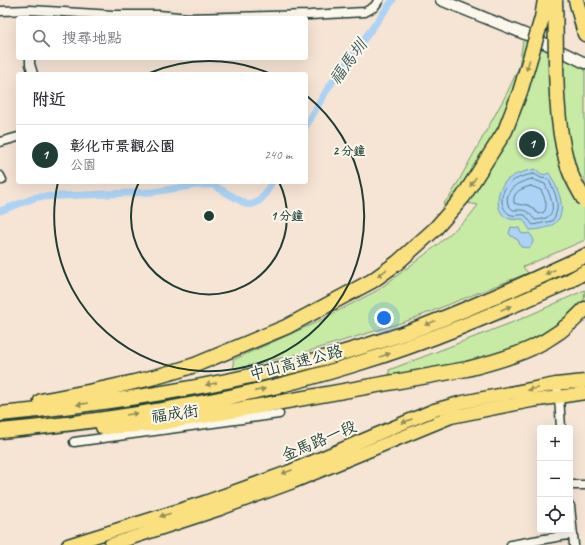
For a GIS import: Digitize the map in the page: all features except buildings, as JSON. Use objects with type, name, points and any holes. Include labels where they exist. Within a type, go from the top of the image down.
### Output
[{"type":"highway","points":[[1,414],[38,401],[146,380],[195,365],[286,327],[372,281],[397,263],[435,230],[463,197],[505,131],[522,86],[542,18],[545,0]]},
{"type":"highway","points":[[555,0],[558,106],[562,136],[566,159],[574,182],[585,200]]},
{"type":"highway","points":[[576,0],[585,34]]},
{"type":"highway","name":"中山高速公路","points":[[1,414],[118,400],[201,386],[270,372],[412,330],[503,294],[585,256]]},
{"type":"highway","name":"中山高速公路","points":[[0,431],[50,426],[184,406],[308,379],[358,364],[450,332],[567,282],[585,272]]},
{"type":"highway","points":[[50,426],[106,427],[152,424],[467,369],[522,354],[567,327],[585,309]]},
{"type":"main road","name":"金馬路一段","points":[[68,545],[205,502],[288,472],[434,410],[463,402],[556,384],[585,381]]},
{"type":"main road","name":"金馬路一段","points":[[110,545],[220,509],[292,482],[451,417],[559,396],[585,393]]},
{"type":"street","points":[[269,16],[366,12],[374,7],[379,0]]},
{"type":"street","points":[[441,0],[532,37],[585,63]]},
{"type":"street","points":[[0,11],[30,14],[168,16]]},
{"type":"street","points":[[30,60],[32,72]]},
{"type":"street","points":[[0,142],[16,138]]},
{"type":"street","points":[[556,384],[559,396],[561,425]]},
{"type":"street","name":"福成街","points":[[74,442],[279,414]]},
{"type":"street","points":[[573,485],[585,485]]},
{"type":"street","points":[[511,545],[573,534],[574,545]]},
{"type":"green space","points":[[524,34],[585,65],[585,240],[523,267],[528,273],[407,321],[303,353],[234,369],[233,360],[317,322],[378,290],[435,247],[468,218],[478,205],[467,203],[443,204],[451,195],[507,93],[519,67]]},
{"type":"green space","points":[[585,290],[584,300],[540,340],[497,358],[390,383],[389,370],[521,319]]},
{"type":"water","points":[[536,169],[542,174],[549,173],[559,193],[561,211],[559,219],[553,224],[544,228],[530,230],[523,219],[510,219],[505,216],[501,212],[498,201],[500,189],[507,180],[517,174]]},
{"type":"water","points":[[511,227],[519,228],[521,233],[529,233],[531,235],[533,240],[529,248],[521,247],[518,240],[511,236],[509,233]]},
{"type":"waterway","name":"福馬圳","points":[[308,123],[328,88],[393,0]]},
{"type":"waterway","name":"福馬圳","points":[[0,211],[37,197],[153,192],[196,185],[213,185],[246,204],[251,204],[262,198],[271,184]]},
{"type":"place","name":"彰化市景觀公園","points":[[532,144]]}]
